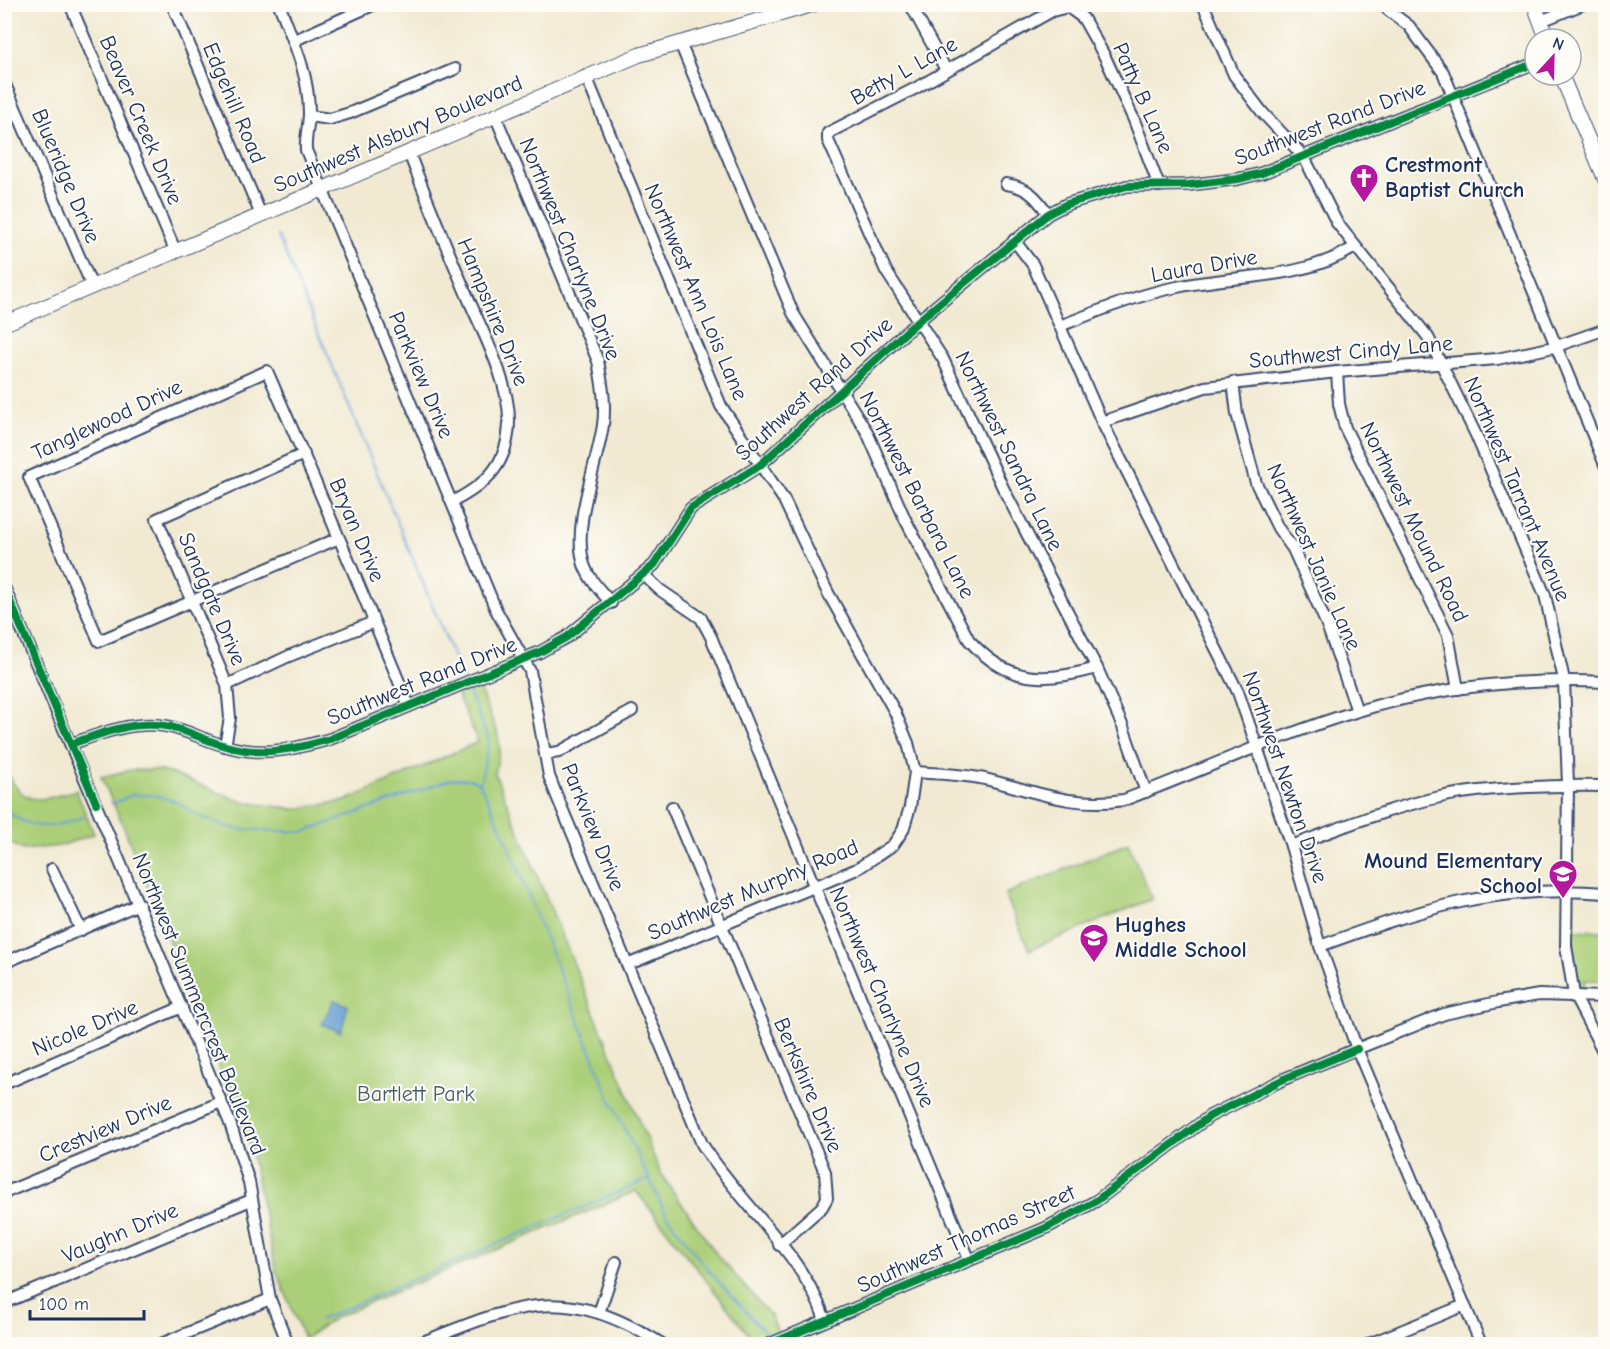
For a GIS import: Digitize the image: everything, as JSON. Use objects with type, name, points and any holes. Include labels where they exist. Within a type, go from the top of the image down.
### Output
[{"type":"main road","name":"Southwest Alsbury Boulevard","points":[[5,324],[175,250],[410,153],[585,76],[639,55],[815,4]]},
{"type":"main road","points":[[1534,4],[1543,27]]},
{"type":"main road","points":[[1567,87],[1605,181]]},
{"type":"street","name":"Beaver Creek Drive","points":[[70,4],[175,250]]},
{"type":"street","name":"Edgehill Road","points":[[172,4],[261,215]]},
{"type":"street","name":"Parkview Drive","points":[[279,4],[303,63],[309,116],[304,136],[306,150],[496,610],[523,659],[534,687],[545,754],[556,794],[702,1144],[719,1171],[809,1281],[825,1320]]},
{"type":"street","points":[[295,40],[375,4]]},
{"type":"street","points":[[910,4],[946,70]]},
{"type":"street","name":"Northwest Tarrant Avenue","points":[[1203,4],[1234,75],[1262,112],[1304,157],[1337,223],[1355,248],[1378,271],[1428,337],[1476,435],[1545,595],[1564,680],[1568,785],[1566,946],[1574,995],[1605,1057]]},
{"type":"street","points":[[1541,21],[1582,4]]},
{"type":"street","name":"Betty L Lane","points":[[828,133],[1061,7]]},
{"type":"street","name":"Patty B Lane","points":[[1061,7],[1068,7],[1083,18],[1091,31],[1134,120],[1159,186]]},
{"type":"street","points":[[1388,10],[1409,26],[1443,72],[1605,467]]},
{"type":"street","name":"Northwest Barbara Lane","points":[[680,43],[793,313],[867,432],[905,519],[969,640],[984,657],[1002,669],[1021,676],[1049,679],[1097,668]]},
{"type":"street","name":"Southwest Rand Drive","points":[[71,744],[102,732],[135,725],[165,726],[225,746],[268,753],[296,749],[330,739],[556,645],[645,575],[662,555],[691,508],[759,466],[918,321],[1048,214],[1067,204],[1127,186],[1159,186],[1238,179],[1304,157],[1523,68]]},
{"type":"street","points":[[309,116],[330,119],[350,113],[455,69]]},
{"type":"street","name":"Northwest Ann Lois Lane","points":[[585,76],[721,406],[759,466],[784,500],[827,591],[895,712],[908,743],[915,772]]},
{"type":"street","name":"Blueridge Drive","points":[[4,82],[92,286]]},
{"type":"street","name":"Northwest Charlyne Drive","points":[[495,115],[598,361],[605,404],[581,546],[589,576],[611,603]]},
{"type":"street","name":"Northwest Sandra Lane","points":[[828,133],[828,140],[886,271],[943,359],[1004,489],[1097,668],[1123,727],[1146,792]]},
{"type":"street","name":"Hampshire Drive","points":[[410,153],[484,337],[509,407],[506,444],[495,472],[477,489],[452,502]]},
{"type":"street","points":[[1006,184],[1018,186],[1033,193],[1048,214]]},
{"type":"street","name":"Northwest Newton Drive","points":[[1014,240],[1033,265],[1102,422],[1220,651],[1259,748],[1320,946],[1357,1049],[1481,1344]]},
{"type":"street","name":"Laura Drive","points":[[1060,326],[1128,301],[1177,287],[1298,272],[1342,256],[1355,248]]},
{"type":"street","name":"Southwest Cindy Lane","points":[[1102,422],[1161,399],[1205,387],[1336,372],[1497,359],[1554,347],[1605,330]]},
{"type":"street","name":"Bryan Drive","points":[[267,371],[409,706]]},
{"type":"street","name":"Tanglewood Drive","points":[[193,600],[99,641],[29,477],[267,371]]},
{"type":"street","name":"Northwest Mound Road","points":[[1336,372],[1339,404],[1345,428],[1448,635],[1458,689]]},
{"type":"street","name":"Northwest Janie Lane","points":[[1233,382],[1237,414],[1256,483],[1278,528],[1293,549],[1327,625],[1357,711]]},
{"type":"street","name":"Sandgate Drive","points":[[225,746],[230,718],[227,685],[157,519],[304,454]]},
{"type":"street","points":[[193,600],[339,538]]},
{"type":"street","name":"Northwest Charlyne Drive","points":[[645,575],[660,590],[701,618],[969,1259]]},
{"type":"street","points":[[4,587],[71,744]]},
{"type":"street","points":[[227,685],[289,656],[374,622]]},
{"type":"street","points":[[915,772],[969,776],[1068,802],[1089,804],[1124,800],[1357,711],[1458,689],[1510,682],[1564,680],[1605,682]]},
{"type":"street","points":[[545,754],[559,752],[632,711]]},
{"type":"street","name":"Northwest Summercrest Boulevard","points":[[71,744],[221,1101],[249,1182],[270,1299],[288,1344]]},
{"type":"street","name":"Southwest Murphy Road","points":[[627,965],[857,869],[893,845],[903,830],[910,807],[915,772]]},
{"type":"street","points":[[1291,846],[1380,814],[1441,796],[1568,785],[1605,786]]},
{"type":"street","name":"Berkshire Drive","points":[[672,807],[825,1172],[827,1198],[822,1207],[779,1245]]},
{"type":"street","points":[[52,869],[81,930]]},
{"type":"street","points":[[1320,946],[1450,902],[1503,893],[1567,890],[1605,893]]},
{"type":"street","points":[[4,963],[139,904]]},
{"type":"street","name":"Southwest Thomas Street","points":[[774,1342],[1046,1228],[1096,1201],[1177,1139],[1236,1102],[1357,1049],[1444,1014],[1539,995],[1605,997]]},
{"type":"street","name":"Nicole Drive","points":[[4,1084],[182,1007]]},
{"type":"street","name":"Crestview Drive","points":[[4,1193],[221,1101]]},
{"type":"street","name":"Vaughn Drive","points":[[4,1303],[251,1200]]},
{"type":"street","points":[[599,1313],[616,1262]]},
{"type":"street","points":[[161,1344],[270,1299]]},
{"type":"street","points":[[418,1344],[488,1316],[546,1305],[584,1308],[599,1313],[635,1328],[662,1344]]},
{"type":"street","points":[[1369,1344],[1466,1305]]},
{"type":"green space","name":"Bartlett Park","points":[[477,684],[497,731],[500,748],[495,774],[661,1174],[718,1256],[771,1316],[778,1332],[756,1344],[636,1191],[336,1317],[304,1339],[276,1270],[249,1143],[123,825],[101,777],[130,770],[155,770],[170,773],[243,802],[295,809],[345,801],[478,742],[456,692]]},
{"type":"green space","points":[[4,765],[17,788],[24,795],[32,798],[40,799],[76,790],[94,834],[60,846],[23,850],[5,840]]},
{"type":"green space","points":[[1128,843],[1152,899],[1029,950],[1005,894]]},
{"type":"green space","points":[[1572,930],[1605,931],[1605,981],[1585,980],[1584,988],[1576,985]]},
{"type":"water","points":[[334,1000],[348,1006],[341,1032],[322,1024]]},
{"type":"waterway","points":[[278,236],[463,679]]},
{"type":"waterway","points":[[467,687],[489,741],[480,784]]},
{"type":"waterway","points":[[112,804],[132,795],[155,795],[177,802],[196,815],[235,829],[304,832],[452,779],[471,779],[480,784],[506,839],[610,1099],[667,1216],[708,1270],[771,1339]]},
{"type":"waterway","points":[[4,808],[23,821],[43,826],[63,824],[85,816]]},
{"type":"waterway","points":[[319,1320],[649,1179]]},
{"type":"cycle path","points":[[71,744],[117,729],[153,725],[188,732],[218,744],[239,749],[253,751],[291,749],[330,739],[540,652],[567,637],[654,565],[691,508],[759,466],[918,321],[1048,214],[1067,204],[1127,186],[1188,185],[1238,179],[1262,173],[1523,68]]},
{"type":"cycle path","points":[[4,587],[96,803]]},
{"type":"cycle path","points":[[770,1344],[1046,1228],[1096,1201],[1210,1116],[1284,1079],[1357,1049]]},
{"type":"place","name":"Crestmont Baptist Church","points":[[1364,204]]},
{"type":"place","name":"Mound Elementary School","points":[[1563,900]]},
{"type":"place","name":"Hughes Middle School","points":[[1094,964]]}]
